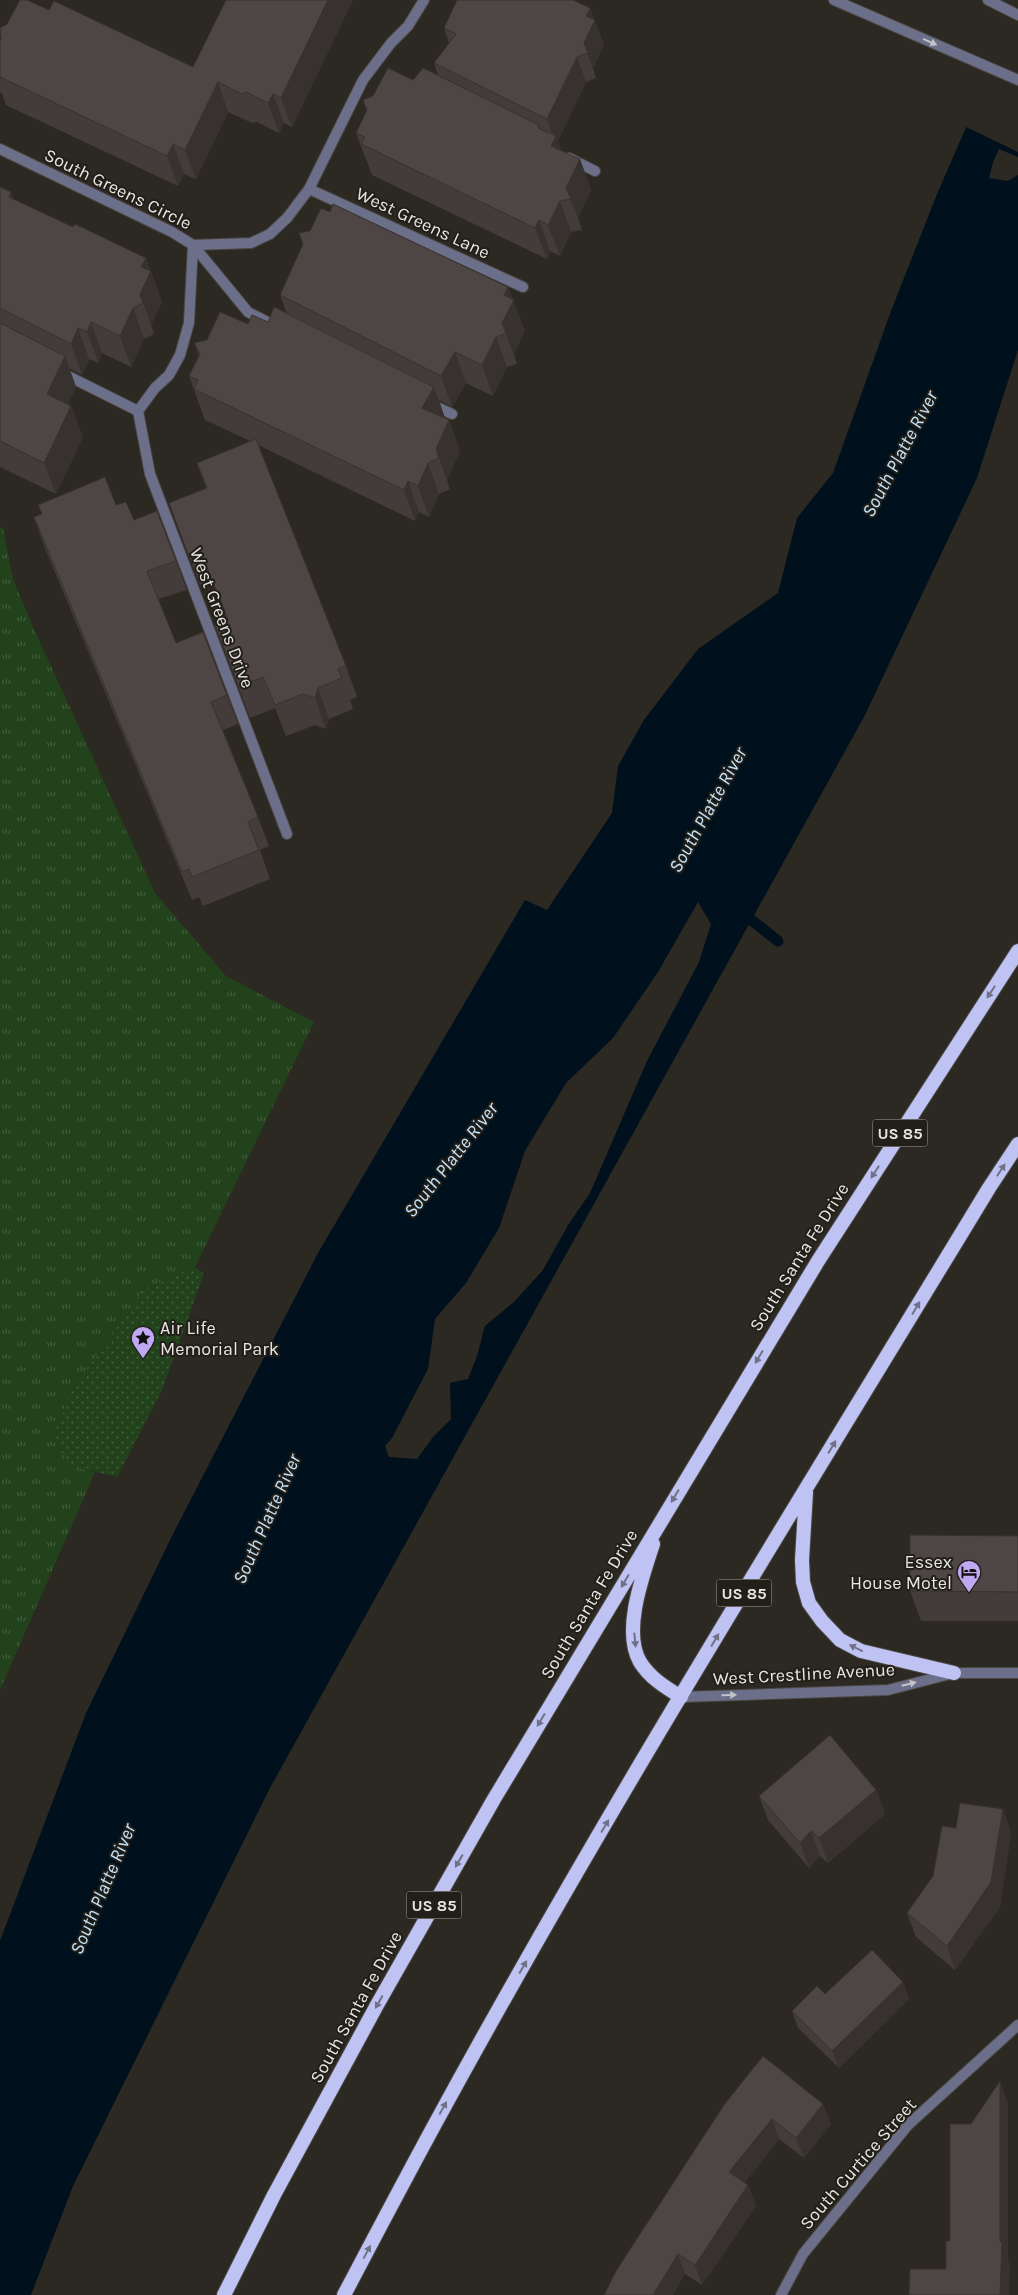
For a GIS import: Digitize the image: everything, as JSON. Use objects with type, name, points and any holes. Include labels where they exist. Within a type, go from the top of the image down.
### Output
[{"type":"highway","name":"South Santa Fe Drive","points":[[224,2295],[274,2195],[377,2005],[494,1799],[818,1261],[1018,951]]},
{"type":"highway","name":"US 85","points":[[344,2295],[439,2116],[681,1697],[989,1188],[1018,1144]]},
{"type":"highway","points":[[806,1489],[802,1560],[804,1582],[809,1603],[822,1622],[840,1640],[861,1651],[954,1673]]},
{"type":"highway","points":[[659,1524],[641,1582],[634,1629],[635,1646],[639,1660],[650,1675],[661,1685],[681,1697]]},
{"type":"street","name":"South Greens Circle","points":[[0,149],[172,232],[193,245],[251,243],[270,234],[287,218],[309,189],[363,80],[382,65],[391,43],[408,26],[424,0]]},
{"type":"street","points":[[834,0],[1018,80]]},
{"type":"street","points":[[988,0],[1018,15]]},
{"type":"street","points":[[560,154],[595,171]]},
{"type":"street","name":"West Greens Lane","points":[[309,189],[523,286]]},
{"type":"street","points":[[193,245],[248,312],[292,334]]},
{"type":"street","points":[[52,368],[138,411],[155,388],[169,375],[180,355],[189,323],[193,245]]},
{"type":"street","points":[[416,396],[452,414]]},
{"type":"street","name":"West Greens Drive","points":[[138,411],[150,474],[287,834]]},
{"type":"street","name":"West Crestline Avenue","points":[[681,1697],[888,1690],[954,1673],[1018,1673]]},
{"type":"street","name":"South Curtice Street","points":[[781,2295],[802,2254],[908,2125],[1018,2026]]},
{"type":"green space","points":[[0,526],[3,529],[13,579],[33,627],[155,893],[226,976],[314,1022],[195,1267],[144,1289],[68,1465],[95,1472],[0,1690]]},
{"type":"green space","points":[[195,1267],[204,1274],[162,1390],[117,1477],[68,1465],[53,1437],[72,1389],[144,1289]]},
{"type":"water","name":"South Platte River","points":[[1018,8],[1018,157],[999,149],[989,178],[1008,181],[1018,175],[1018,350],[977,478],[864,717],[270,1788],[73,2186],[31,2295],[0,2295],[0,1941],[86,1713],[174,1532],[318,1253],[525,900],[547,910],[612,813],[618,766],[644,720],[698,649],[778,593],[797,518],[833,473],[891,311],[937,194]],"holes":[[[698,902],[711,924],[699,962],[647,1061],[590,1193],[568,1225],[543,1270],[514,1302],[485,1326],[477,1356],[468,1379],[450,1383],[451,1419],[433,1437],[417,1459],[389,1457],[385,1446],[392,1438],[428,1369],[435,1319],[466,1283],[499,1228],[525,1151],[566,1083],[613,1038],[658,972]]]},
{"type":"pier","points":[[1018,6],[1018,152],[964,126]]},
{"type":"building","points":[[20,0],[27,0],[49,10],[54,1],[193,67],[226,0],[328,0],[281,98],[273,94],[268,103],[246,92],[242,94],[218,82],[185,150],[173,144],[167,156],[0,77],[0,28],[7,24]]},
{"type":"building","points":[[457,0],[573,0],[590,8],[586,16],[595,20],[584,43],[588,53],[577,57],[547,119],[434,63],[456,34],[444,28]]},
{"type":"building","points":[[388,68],[413,80],[423,68],[539,125],[538,128],[556,136],[551,146],[580,159],[566,188],[571,199],[560,201],[548,225],[539,220],[535,228],[361,144],[365,137],[356,133],[367,110],[363,100],[373,96]]},
{"type":"building","points":[[0,187],[11,192],[9,197],[73,227],[75,224],[146,258],[141,267],[151,271],[140,294],[143,303],[133,308],[120,336],[91,322],[87,332],[78,328],[71,344],[0,308]]},
{"type":"building","points":[[333,204],[508,287],[504,295],[514,300],[502,323],[506,333],[496,337],[482,365],[455,352],[441,376],[280,295],[303,244],[299,233],[310,231],[321,208],[330,212]]},
{"type":"building","points":[[274,307],[434,387],[422,408],[449,420],[436,449],[439,458],[428,463],[418,486],[408,481],[404,490],[194,389],[198,380],[189,376],[200,354],[194,343],[207,340],[220,312],[248,324],[252,315],[268,322]]},
{"type":"building","points":[[0,323],[65,356],[47,394],[71,406],[44,463],[0,441]]},
{"type":"building","points":[[256,439],[346,666],[338,669],[342,678],[318,688],[315,698],[303,694],[275,705],[263,677],[239,687],[215,625],[228,619],[200,550],[188,554],[169,503],[207,488],[197,463]]},
{"type":"building","points":[[105,477],[116,505],[126,502],[134,520],[157,511],[176,561],[147,571],[176,643],[203,632],[227,695],[211,702],[258,817],[248,822],[259,850],[192,877],[189,869],[182,872],[34,517],[42,514],[38,505]]},
{"type":"building","points":[[910,1535],[1018,1536],[1018,1592],[910,1591]]},
{"type":"building","points":[[830,1735],[876,1790],[819,1838],[811,1831],[800,1843],[759,1796]]},
{"type":"building","points":[[960,1803],[1003,1809],[991,1882],[947,1946],[907,1913],[933,1876],[942,1826],[956,1828]]},
{"type":"building","points":[[872,1950],[903,1982],[832,2051],[792,2011],[817,1986],[825,1994]]},
{"type":"building","points":[[763,2056],[823,2104],[796,2138],[772,2119],[729,2172],[748,2185],[695,2265],[678,2254],[653,2295],[604,2295],[616,2271],[724,2105]]},
{"type":"building","points":[[1000,2081],[1000,2242],[1002,2242],[1000,2295],[909,2295],[910,2269],[946,2269],[946,2241],[950,2241],[950,2124],[971,2124]]},
{"type":"waterway","points":[[740,911],[778,941]]},
{"type":"place","name":"Air Life Memorial Park","points":[[143,1359]]},
{"type":"place","name":"Essex House Motel","points":[[969,1593]]}]
